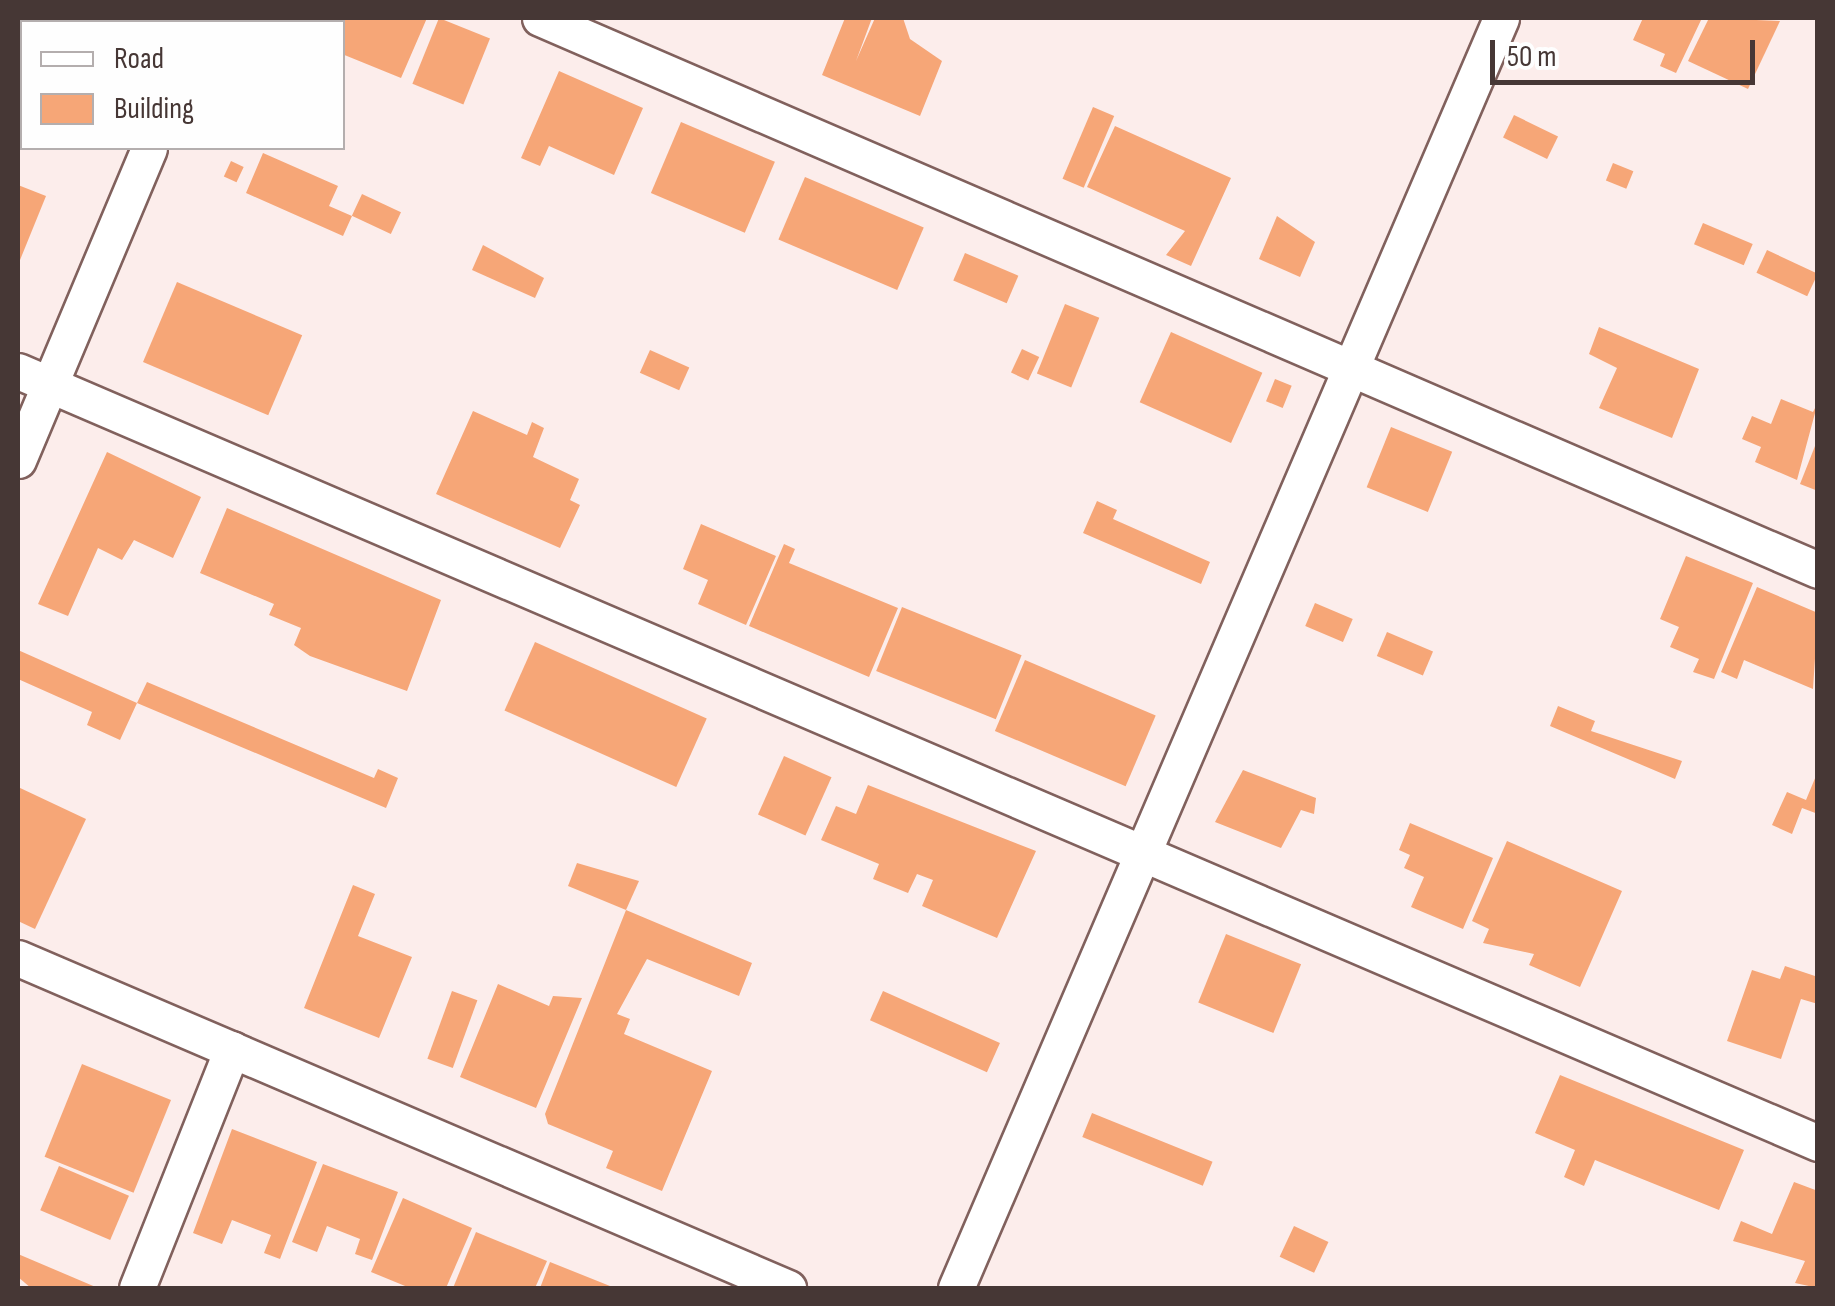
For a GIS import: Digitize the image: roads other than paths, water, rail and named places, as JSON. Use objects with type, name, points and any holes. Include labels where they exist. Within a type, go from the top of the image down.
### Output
[{"type":"street","points":[[540,18],[1818,570]]},
{"type":"street","points":[[956,1288],[1501,18]]},
{"type":"street","points":[[18,460],[33,378],[148,150]]},
{"type":"street","points":[[33,378],[1818,1143]]},
{"type":"street","points":[[18,958],[788,1288]]},
{"type":"street","points":[[137,1288],[232,1049]]}]
